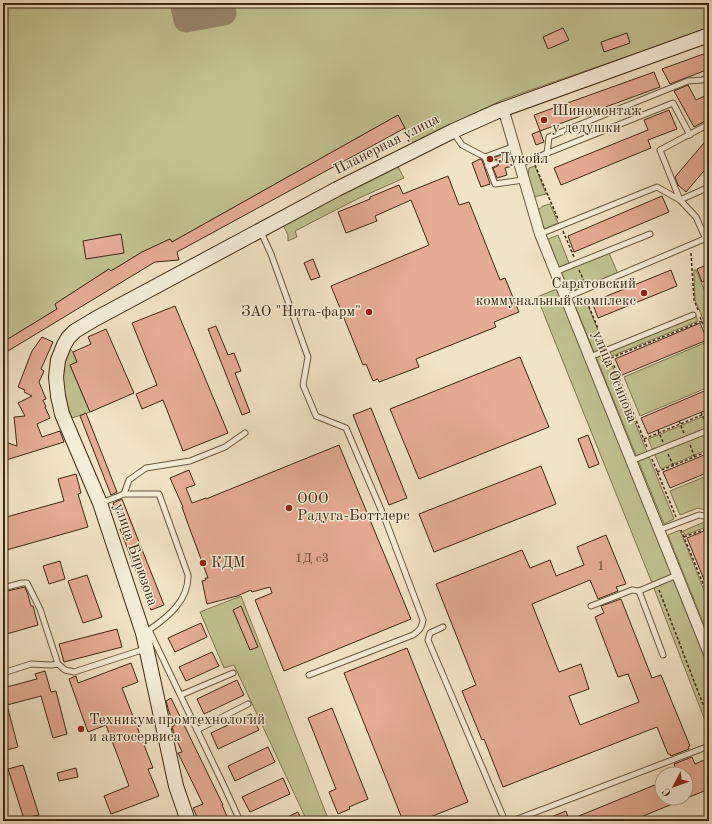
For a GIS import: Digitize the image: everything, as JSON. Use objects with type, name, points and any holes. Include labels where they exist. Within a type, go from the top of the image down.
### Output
[{"type":"main road","name":"Планерная улица","points":[[95,319],[337,189],[503,108],[709,35]]},
{"type":"main road","name":"улица Бирюзова","points":[[95,319],[79,328],[68,338],[58,360],[56,377],[58,396],[62,414],[100,504],[146,632],[146,648],[176,786],[188,821]]},
{"type":"street","name":"улица Осипова","points":[[503,108],[540,234],[708,649]]},
{"type":"lane","points":[[548,153],[549,137],[688,81],[702,80],[709,77]]},
{"type":"lane","points":[[453,132],[462,145],[485,157],[548,153],[673,102],[690,134]]},
{"type":"lane","points":[[680,200],[660,150],[709,124]]},
{"type":"lane","points":[[485,157],[495,184],[523,180]]},
{"type":"lane","points":[[488,166],[495,163]]},
{"type":"lane","points":[[540,234],[657,187],[680,200],[696,217],[708,239],[709,246]]},
{"type":"lane","points":[[680,200],[709,187]]},
{"type":"lane","points":[[260,230],[271,254],[308,356],[303,385],[316,416],[346,428],[385,519],[423,620],[419,631],[413,635],[309,675]]},
{"type":"lane","points":[[555,272],[650,234]]},
{"type":"lane","points":[[566,298],[690,245],[708,239]]},
{"type":"lane","points":[[590,358],[693,316]]},
{"type":"lane","points":[[631,461],[709,430]]},
{"type":"lane","points":[[124,494],[129,480],[146,468],[190,461],[225,447],[245,433]]},
{"type":"lane","points":[[100,504],[124,494],[159,494],[188,575],[188,584],[181,601],[167,618],[146,632],[181,695],[240,821]]},
{"type":"lane","points":[[659,530],[699,515],[709,518]]},
{"type":"lane","points":[[591,606],[632,590],[639,591],[677,575]]},
{"type":"lane","points":[[3,588],[27,583],[40,609],[58,664],[65,670],[74,672],[146,648]]},
{"type":"lane","points":[[639,591],[664,654]]},
{"type":"lane","points":[[443,627],[430,633],[428,640],[505,821]]},
{"type":"lane","points":[[3,673],[31,664],[58,664]]},
{"type":"lane","points":[[181,695],[233,673]]},
{"type":"lane","points":[[197,730],[248,704]]},
{"type":"lane","points":[[512,821],[709,746]]},
{"type":"path","points":[[690,245],[694,300],[709,338]]},
{"type":"path","points":[[583,290],[709,598]]},
{"type":"path","points":[[611,358],[702,321]]},
{"type":"path","points":[[644,439],[701,414],[709,412]]},
{"type":"path","points":[[701,414],[709,430]]},
{"type":"path","points":[[658,472],[709,451]]},
{"type":"path","points":[[684,537],[706,529],[709,537]]},
{"type":"path","points":[[656,583],[709,720]]},
{"type":"green space","points":[[3,3],[709,3],[709,28],[502,100],[413,143],[398,115],[172,242],[170,239],[142,252],[111,271],[109,269],[55,304],[57,309],[3,342]]},
{"type":"green space","points":[[397,165],[404,178],[357,199],[295,231],[297,237],[288,241],[288,235],[283,225]]},
{"type":"green space","points":[[535,166],[546,194],[534,197],[528,176],[529,168]]},
{"type":"green space","points":[[550,204],[558,223],[544,229],[538,210],[543,206]]},
{"type":"green space","points":[[558,235],[569,263],[559,267],[548,239]]},
{"type":"green space","points":[[609,253],[618,274],[569,293],[561,272]]},
{"type":"green space","points":[[694,270],[696,270],[709,301],[709,333],[695,300]]},
{"type":"green space","points":[[557,289],[709,668],[709,731],[650,578],[537,297]]},
{"type":"green space","points":[[585,298],[674,519],[664,524],[574,303]]},
{"type":"green space","points":[[696,316],[698,321],[612,356],[610,352]]},
{"type":"green space","points":[[709,341],[709,387],[640,416],[624,377]]},
{"type":"green space","points":[[69,348],[73,352],[77,362],[70,365],[90,412],[72,418],[66,403],[61,381],[63,365]]},
{"type":"green space","points":[[709,414],[709,449],[661,469],[648,439]]},
{"type":"green space","points":[[709,475],[709,511],[698,508],[680,515],[670,491]]},
{"type":"green space","points":[[709,520],[709,533],[706,527],[685,535],[683,531]]},
{"type":"green space","points":[[680,530],[709,603],[709,637],[668,535]]},
{"type":"green space","points":[[241,596],[329,821],[307,821],[234,665],[224,668],[200,612]]},
{"type":"building","points":[[563,28],[569,40],[548,49],[543,37]]},
{"type":"building","points":[[627,33],[630,43],[604,52],[601,42]]},
{"type":"building","points":[[709,52],[709,69],[670,84],[662,69]]},
{"type":"building","points":[[654,72],[660,87],[540,131],[534,115]]},
{"type":"building","points":[[688,85],[696,100],[709,94],[709,112],[704,114],[707,120],[694,127],[674,91]]},
{"type":"building","points":[[669,110],[677,129],[648,140],[651,148],[561,185],[554,168],[648,130],[644,120]]},
{"type":"building","points":[[398,115],[405,128],[177,252],[179,260],[155,262],[3,354],[3,342],[57,309],[55,304],[109,269],[111,271],[142,252],[170,239],[172,242]]},
{"type":"building","points":[[540,131],[544,142],[536,145],[532,134]]},
{"type":"building","points":[[709,137],[709,165],[686,192],[678,185],[675,177]]},
{"type":"building","points":[[509,152],[513,166],[505,168],[507,175],[497,178],[493,168],[498,166],[499,162],[496,159],[491,161],[490,159]]},
{"type":"building","points":[[480,159],[482,160],[490,184],[481,187],[472,163]]},
{"type":"building","points":[[448,176],[459,205],[469,202],[500,280],[505,278],[519,312],[494,322],[496,327],[416,359],[419,367],[379,382],[378,379],[373,381],[366,364],[363,365],[331,286],[429,245],[411,200],[375,216],[377,221],[346,233],[338,212],[399,185],[403,194]]},
{"type":"building","points":[[662,196],[669,212],[574,252],[568,236]]},
{"type":"building","points":[[121,234],[124,253],[86,259],[83,241]]},
{"type":"building","points":[[313,259],[320,277],[311,280],[304,263]]},
{"type":"building","points":[[709,264],[709,279],[702,282],[697,269]]},
{"type":"building","points":[[671,270],[677,286],[598,318],[592,302]]},
{"type":"building","points":[[175,306],[228,433],[183,451],[163,400],[142,409],[136,394],[157,385],[132,323]]},
{"type":"building","points":[[700,323],[707,340],[622,375],[615,359]]},
{"type":"building","points":[[216,326],[228,355],[234,353],[241,371],[235,373],[250,412],[242,415],[208,329]]},
{"type":"building","points":[[106,329],[134,393],[90,412],[70,365],[77,362],[73,352],[91,344],[88,337]]},
{"type":"building","points":[[42,337],[53,342],[41,369],[44,371],[39,382],[46,399],[43,400],[50,418],[37,424],[42,437],[60,431],[64,442],[3,461],[8,443],[17,446],[14,417],[25,416],[18,403],[32,396],[24,392],[25,390],[18,387],[32,351]]},
{"type":"building","points":[[520,357],[549,427],[419,479],[390,409]]},
{"type":"building","points":[[709,389],[709,409],[648,434],[641,418]]},
{"type":"building","points":[[371,408],[407,498],[389,505],[353,415]]},
{"type":"building","points":[[86,413],[117,492],[111,495],[80,416]]},
{"type":"building","points":[[588,435],[599,464],[589,468],[578,439]]},
{"type":"building","points":[[339,445],[411,619],[284,671],[255,600],[272,593],[270,587],[252,592],[251,590],[237,596],[207,604],[202,581],[206,580],[205,578],[208,578],[183,507],[170,478],[189,470],[195,485],[186,488],[192,503],[206,499]]},
{"type":"building","points":[[709,453],[709,472],[670,488],[663,472]]},
{"type":"building","points":[[541,466],[556,504],[434,552],[419,514]]},
{"type":"building","points":[[76,474],[81,493],[78,494],[88,527],[3,551],[3,518],[64,501],[58,479]]},
{"type":"building","points":[[122,499],[164,605],[151,610],[120,529],[122,528],[113,503]]},
{"type":"building","points":[[704,531],[709,542],[709,592],[687,538]]},
{"type":"building","points":[[606,535],[626,584],[616,587],[618,591],[598,599],[590,580],[532,604],[559,672],[581,664],[589,689],[569,696],[580,725],[639,702],[628,674],[618,677],[595,617],[604,613],[601,606],[621,599],[652,678],[661,675],[690,746],[688,747],[689,749],[671,756],[668,754],[657,727],[503,787],[484,739],[482,740],[462,691],[476,685],[436,584],[522,550],[530,568],[550,560],[556,576],[584,565],[577,547]]},
{"type":"building","points":[[60,561],[65,579],[49,584],[43,566]]},
{"type":"building","points":[[87,575],[102,617],[83,623],[68,581]]},
{"type":"building","points":[[25,587],[31,606],[33,606],[38,625],[3,635],[3,592]]},
{"type":"building","points":[[241,606],[258,647],[250,650],[233,610]]},
{"type":"building","points":[[201,623],[207,637],[175,652],[168,638]]},
{"type":"building","points":[[117,629],[122,647],[64,662],[59,644]]},
{"type":"building","points":[[407,648],[468,802],[420,821],[403,821],[344,673]]},
{"type":"building","points":[[212,652],[219,666],[186,681],[179,667]]},
{"type":"building","points":[[131,663],[138,682],[122,688],[153,768],[148,769],[159,796],[111,814],[104,796],[129,786],[106,725],[88,732],[69,679],[76,676],[78,683]]},
{"type":"building","points":[[45,671],[51,692],[56,691],[67,734],[53,738],[41,696],[7,705],[18,747],[3,751],[3,688],[37,679],[35,674]]},
{"type":"building","points":[[237,680],[244,695],[204,714],[197,699]]},
{"type":"building","points":[[171,698],[223,805],[229,821],[199,821],[193,808],[203,804],[178,753],[182,752],[174,734],[172,727],[175,725],[166,701]]},
{"type":"building","points":[[332,708],[368,799],[349,807],[350,809],[338,814],[329,792],[336,789],[308,718]]},
{"type":"building","points":[[251,714],[259,730],[218,749],[211,733]]},
{"type":"building","points":[[268,747],[275,762],[235,781],[228,766]]},
{"type":"building","points":[[692,757],[695,764],[709,758],[709,789],[694,795],[694,766],[675,766],[674,764]]},
{"type":"building","points":[[23,765],[39,815],[24,819],[8,769]]},
{"type":"building","points":[[76,768],[78,777],[59,781],[57,773]]},
{"type":"building","points":[[283,778],[290,794],[250,812],[242,797]]},
{"type":"building","points":[[654,785],[654,806],[668,806],[631,821],[541,821],[566,811],[569,820]]},
{"type":"building","points":[[298,812],[302,821],[279,821]]},
{"type":"taxiway","points":[[182,3],[186,20],[224,13],[222,3]]},
{"type":"place","name":"Шиномонтаж у дедушки","points":[[544,120]]},
{"type":"place","name":"Лукойл","points":[[490,159]]},
{"type":"place","name":"Саратовский коммунальный комплекс","points":[[644,293]]},
{"type":"place","name":"ЗАО \"Нита-фарм\"","points":[[369,312]]},
{"type":"place","name":"ООО Радуга-Боттлерс","points":[[289,508]]},
{"type":"place","name":"КДМ","points":[[203,563]]},
{"type":"place","name":"Техникум промтехнологий и автосервиса","points":[[81,729]]}]
